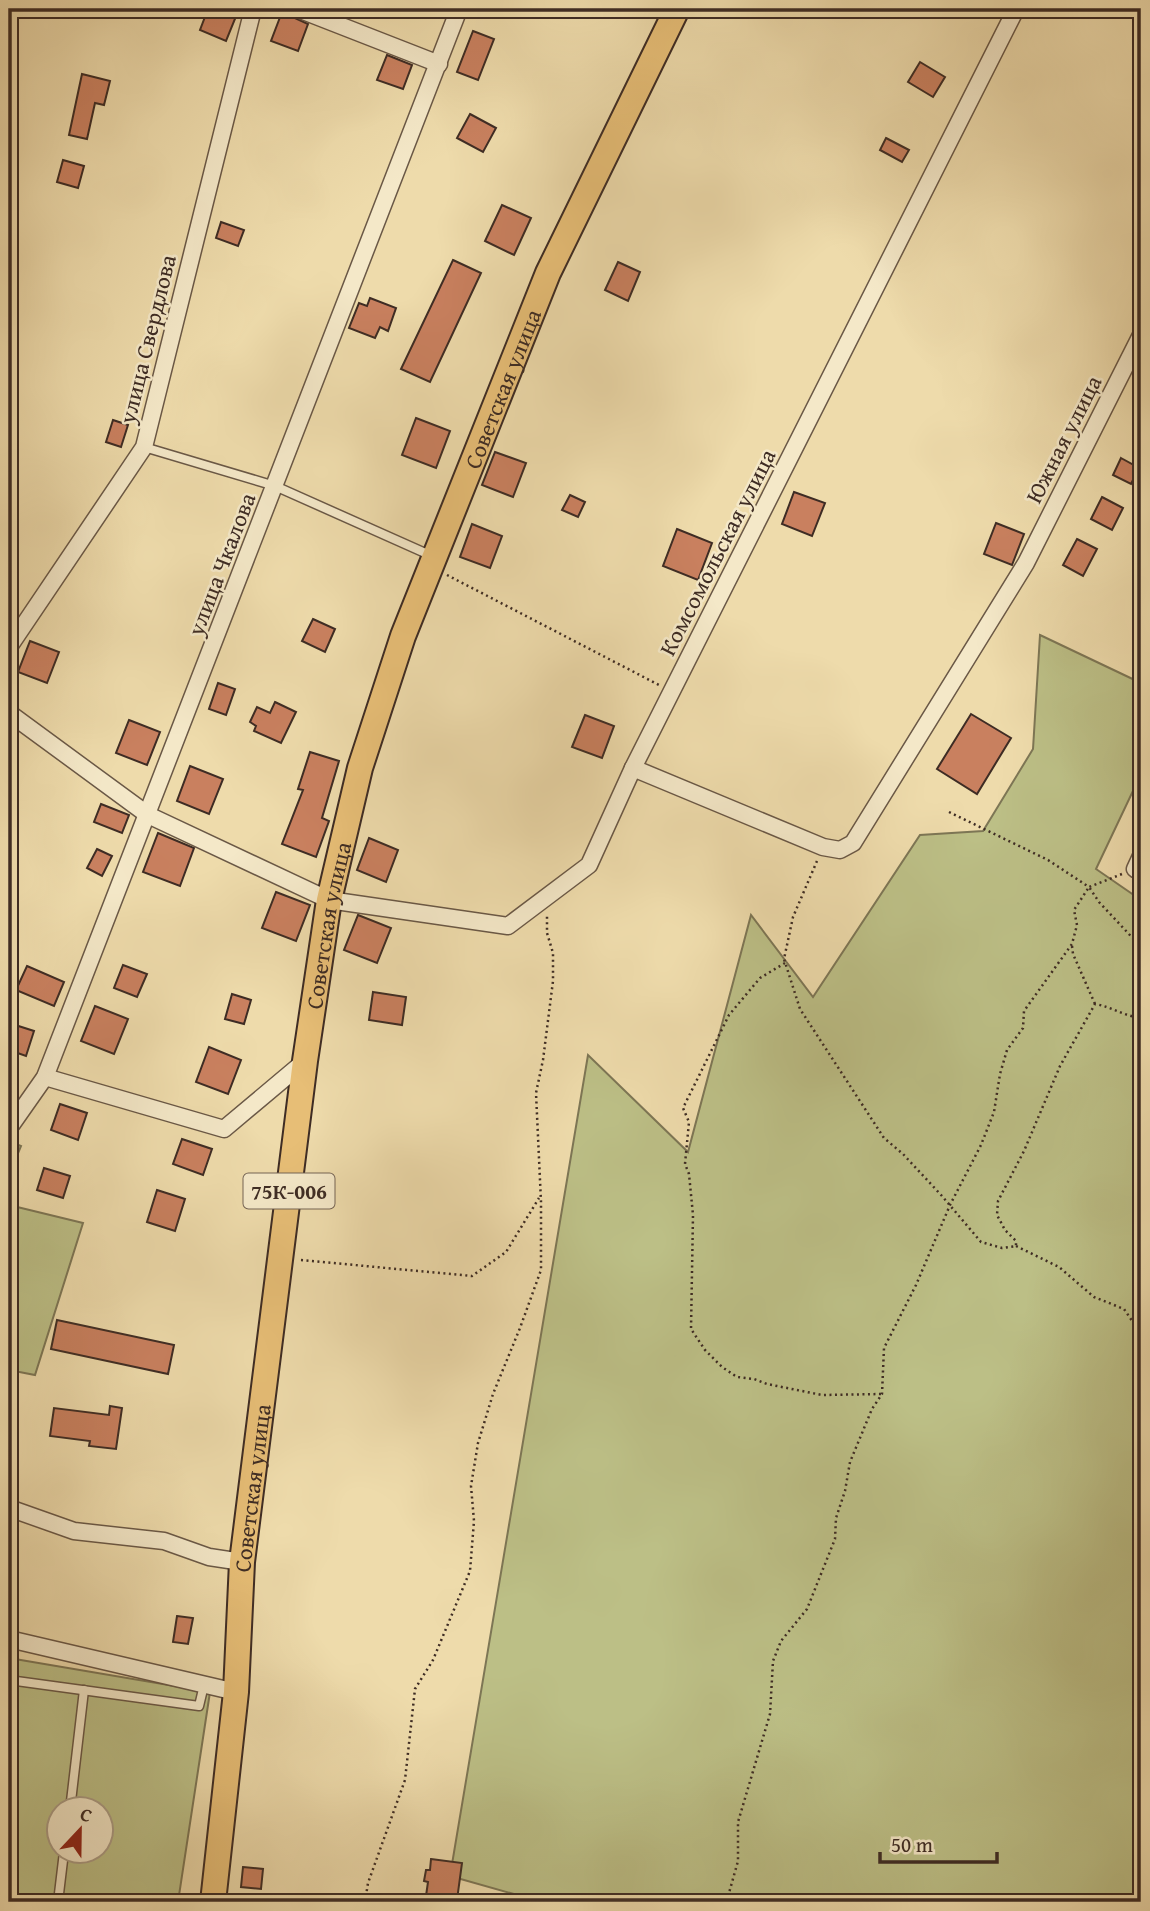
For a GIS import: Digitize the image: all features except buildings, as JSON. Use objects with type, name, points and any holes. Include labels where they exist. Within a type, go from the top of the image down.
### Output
[{"type":"main road","name":"Советская улица","points":[[214,1902],[236,1692],[242,1562],[305,1061],[329,900],[360,768],[403,636],[439,565],[457,500],[548,273],[677,9]]},
{"type":"street","name":"улица Свердлова","points":[[9,647],[144,447],[253,9]]},
{"type":"street","points":[[298,9],[439,64]]},
{"type":"street","name":"улица Чкалова","points":[[9,1126],[46,1077],[460,9]]},
{"type":"street","name":"Комсомольская улица","points":[[9,713],[148,815],[329,900],[508,926],[589,865],[633,768],[1016,9]]},
{"type":"street","name":"Южная улица","points":[[823,847],[840,849],[853,843],[1026,563],[1141,335]]},
{"type":"street","points":[[633,768],[823,847]]},
{"type":"street","points":[[46,1077],[224,1129],[305,1061]]},
{"type":"street","points":[[9,1508],[74,1531],[164,1541],[209,1557],[242,1562]]},
{"type":"street","points":[[9,1639],[236,1692]]},
{"type":"lane","points":[[144,447],[275,486],[439,565]]},
{"type":"lane","points":[[9,1680],[200,1706],[204,1685]]},
{"type":"lane","points":[[72,1796],[84,1690]]},
{"type":"lane","points":[[58,1902],[62,1866]]},
{"type":"path","points":[[439,565],[671,692]]},
{"type":"path","points":[[949,812],[1048,860],[1089,887],[1141,947]]},
{"type":"path","points":[[823,847],[793,917],[785,962],[800,1009],[884,1138],[950,1205],[981,1242],[1002,1248],[1016,1246],[1059,1267],[1094,1297],[1124,1309],[1141,1334]]},
{"type":"path","points":[[1095,1004],[1073,954],[1072,944],[1077,925],[1074,910],[1089,887],[1138,862]]},
{"type":"path","points":[[365,1902],[368,1882],[405,1780],[415,1689],[433,1660],[470,1570],[474,1521],[471,1486],[478,1443],[493,1394],[541,1270],[541,1195],[536,1093],[553,982],[553,953],[547,933],[546,916],[553,892]]},
{"type":"path","points":[[730,1902],[729,1893],[738,1861],[738,1822],[770,1714],[774,1661],[781,1641],[807,1609],[835,1539],[836,1518],[845,1491],[849,1462],[872,1409],[882,1394],[884,1348],[916,1285],[950,1205],[981,1145],[994,1112],[1007,1050],[1023,1028],[1024,1011],[1072,944]]},
{"type":"path","points":[[785,962],[760,978],[729,1015],[683,1108],[689,1122],[685,1164],[689,1174],[693,1215],[691,1329],[705,1350],[737,1377],[822,1395],[882,1394]]},
{"type":"path","points":[[1095,1004],[1106,1006],[1128,1017],[1141,1018]]},
{"type":"path","points":[[1016,1246],[1016,1241],[1005,1230],[997,1215],[998,1201],[1024,1150],[1060,1066],[1095,1004]]},
{"type":"path","points":[[280,1258],[471,1276],[506,1252],[541,1195]]},
{"type":"green space","points":[[1040,635],[1141,683],[1141,774],[1096,869],[1141,900],[1141,1902],[542,1902],[450,1876],[588,1055],[688,1152],[751,915],[813,997],[920,835],[983,831],[1033,749]]},
{"type":"green space","points":[[9,1141],[21,1146],[9,1175]]},
{"type":"green space","points":[[9,1205],[83,1223],[35,1375],[9,1370]]},
{"type":"green space","points":[[9,1658],[210,1692],[178,1902],[9,1902]]}]
